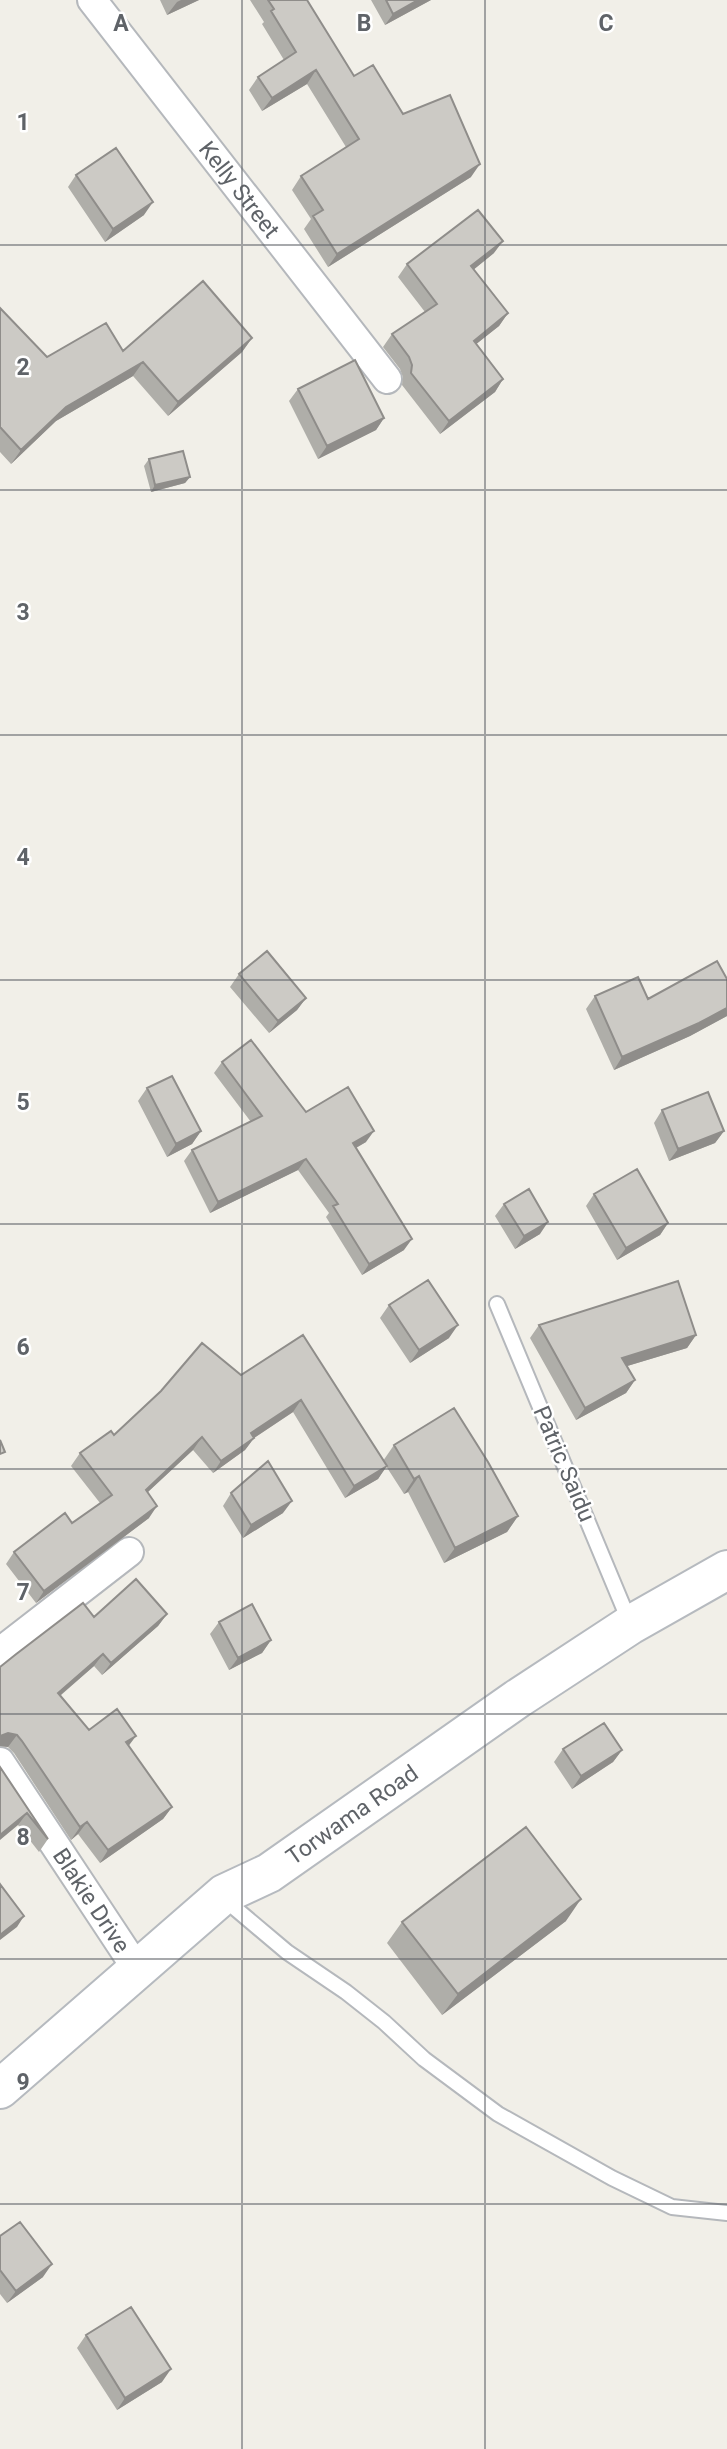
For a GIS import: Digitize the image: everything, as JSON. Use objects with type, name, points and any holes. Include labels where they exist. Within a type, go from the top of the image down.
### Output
[{"type":"main road","name":"Torwama Road","points":[[0,2089],[224,1894],[269,1873],[517,1699],[630,1625],[727,1570]]},
{"type":"street","name":"Kelly Street","points":[[92,0],[387,379]]},
{"type":"street","points":[[0,1652],[129,1552]]},
{"type":"street","name":"Blakie Drive","points":[[0,1762],[137,1969]]},
{"type":"lane","name":"Patric Saidu","points":[[497,1304],[630,1625]]},
{"type":"lane","points":[[224,1894],[236,1909],[287,1952],[346,1992],[424,2059],[498,2114],[612,2178],[672,2207],[727,2213]]},
{"type":"building","points":[[268,0],[307,0],[354,76],[373,65],[403,114],[450,95],[480,164],[337,254],[313,216],[323,210],[301,176],[359,139],[316,70],[272,98],[258,77],[296,52],[271,11],[274,9]]},
{"type":"building","points":[[386,0],[418,0],[393,14]]},
{"type":"building","points":[[116,148],[153,202],[113,229],[76,175]]},
{"type":"building","points":[[478,210],[503,241],[471,266],[508,313],[474,341],[503,379],[449,421],[411,373],[409,357],[392,334],[437,304],[407,264]]},
{"type":"building","points":[[203,281],[252,338],[178,402],[143,362],[66,407],[21,450],[0,427],[0,308],[47,357],[106,323],[123,351]]},
{"type":"building","points":[[355,360],[384,418],[327,446],[298,389]]},
{"type":"building","points":[[183,451],[190,477],[155,485],[149,459]]},
{"type":"building","points":[[267,951],[306,998],[278,1021],[239,974]]},
{"type":"building","points":[[717,961],[727,979],[727,1008],[622,1057],[595,996],[638,977],[648,999]]},
{"type":"building","points":[[251,1040],[306,1112],[348,1087],[374,1131],[353,1143],[412,1239],[369,1264],[333,1206],[338,1204],[306,1159],[218,1202],[192,1150],[262,1116],[222,1062]]},
{"type":"building","points":[[172,1076],[201,1131],[176,1144],[147,1088]]},
{"type":"building","points":[[708,1092],[724,1131],[678,1149],[662,1110]]},
{"type":"building","points":[[637,1169],[668,1223],[626,1248],[594,1194]]},
{"type":"building","points":[[529,1189],[548,1222],[524,1236],[504,1204]]},
{"type":"building","points":[[428,1280],[458,1325],[419,1350],[389,1305]]},
{"type":"building","points":[[678,1281],[696,1335],[622,1358],[635,1380],[585,1408],[539,1325]]},
{"type":"building","points":[[303,1335],[387,1466],[354,1486],[301,1400],[251,1433],[254,1438],[221,1461],[202,1437],[146,1490],[157,1506],[44,1591],[14,1552],[65,1513],[72,1523],[112,1495],[80,1453],[111,1431],[114,1435],[161,1391],[202,1343],[241,1375]]},
{"type":"building","points":[[454,1408],[518,1516],[455,1548],[419,1476],[414,1479],[394,1445]]},
{"type":"building","points":[[0,1440],[5,1452],[0,1454]]},
{"type":"building","points":[[268,1461],[292,1501],[251,1525],[231,1493]]},
{"type":"building","points":[[136,1579],[167,1614],[111,1663],[103,1654],[58,1693],[89,1730],[117,1709],[136,1736],[126,1742],[172,1807],[108,1850],[87,1822],[80,1827],[17,1735],[8,1733],[0,1736],[0,1667],[83,1603],[94,1617]]},
{"type":"building","points":[[252,1604],[271,1640],[238,1658],[219,1622]]},
{"type":"building","points":[[604,1723],[622,1750],[581,1776],[563,1749]]},
{"type":"building","points":[[0,1767],[48,1839],[27,1813],[0,1835]]},
{"type":"building","points":[[526,1827],[581,1899],[458,1994],[402,1922]]},
{"type":"building","points":[[0,1884],[24,1916],[0,1935]]},
{"type":"building","points":[[20,2222],[52,2264],[16,2291],[0,2270],[0,2236]]},
{"type":"building","points":[[131,2307],[171,2369],[125,2398],[86,2335]]}]
